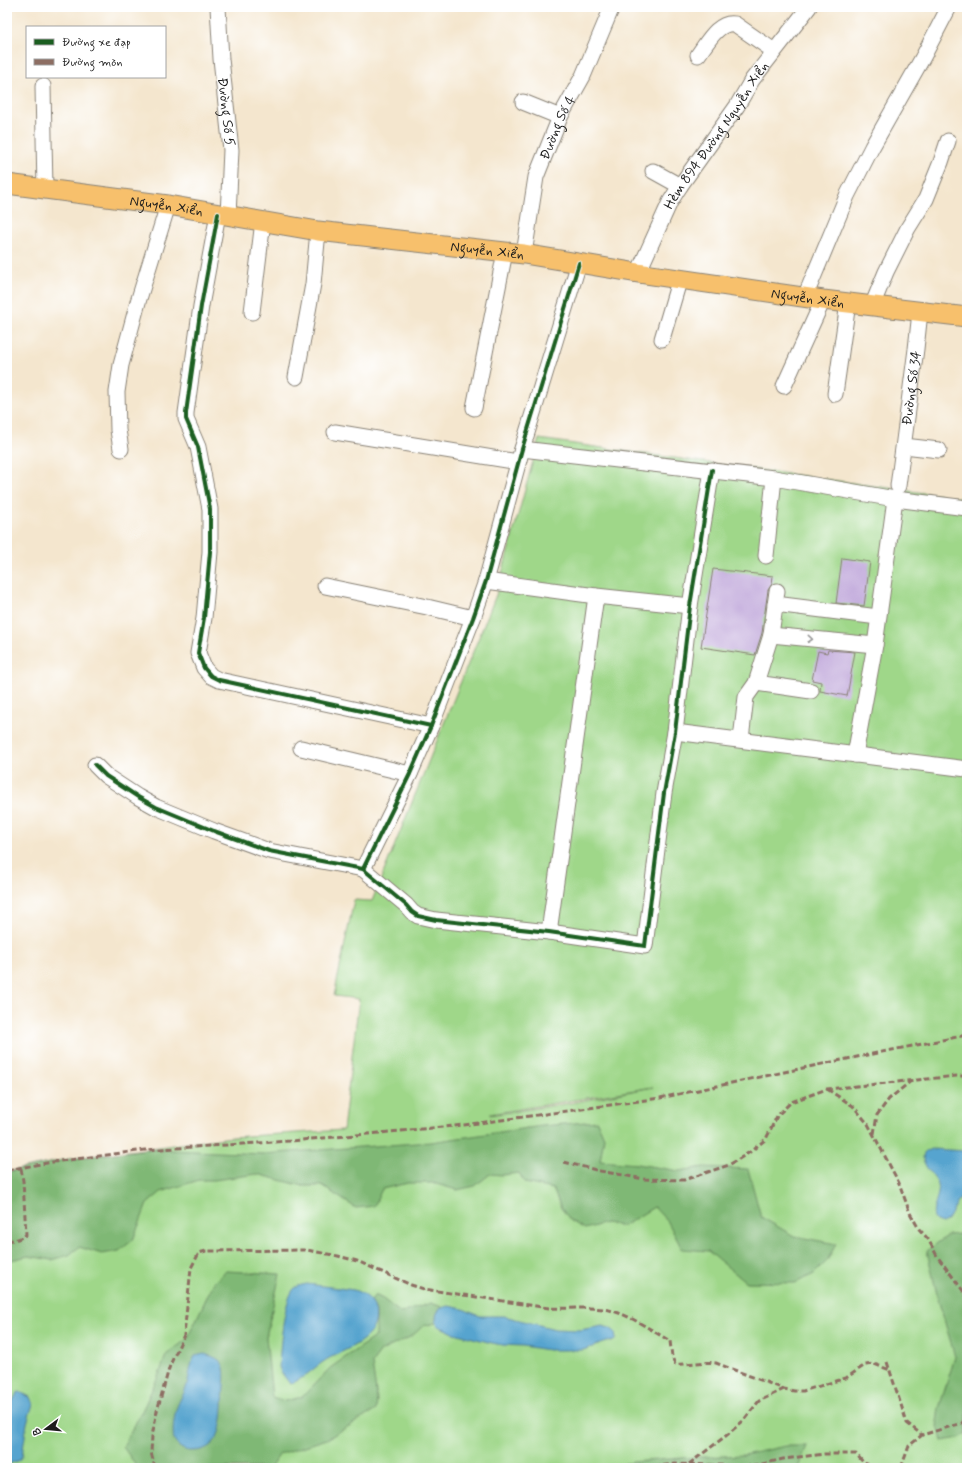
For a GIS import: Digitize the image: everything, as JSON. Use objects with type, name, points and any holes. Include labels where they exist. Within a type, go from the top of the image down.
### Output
[{"type":"main road","name":"Nguyễn Xiển","points":[[7,184],[168,205],[318,231],[524,254],[638,273],[814,299],[967,317]]},
{"type":"street","name":"Đường Số 5","points":[[218,7],[221,59],[231,150],[223,215],[202,306],[186,413],[186,419],[198,447],[210,509],[209,560],[204,618],[198,652],[200,661],[211,676],[219,680],[431,726]]},
{"type":"street","name":"Đường Số 4","points":[[524,254],[536,177],[560,117],[583,76],[612,7]]},
{"type":"street","name":"Hẻm 894 Đường Nguyễn Xiển","points":[[638,273],[670,202],[680,186],[737,106],[752,80],[809,7]]},
{"type":"street","points":[[784,386],[847,196],[872,147],[923,57],[948,7]]},
{"type":"street","points":[[698,55],[720,27],[730,23],[735,24],[774,51]]},
{"type":"street","points":[[43,86],[45,190]]},
{"type":"street","points":[[523,102],[560,117]]},
{"type":"street","points":[[872,306],[886,272],[908,228],[926,199],[948,141]]},
{"type":"street","points":[[653,171],[680,186]]},
{"type":"street","points":[[120,449],[117,397],[122,365],[138,302],[168,205]]},
{"type":"street","points":[[252,312],[263,221]]},
{"type":"street","points":[[296,377],[313,284],[318,231]]},
{"type":"street","points":[[474,408],[505,252]]},
{"type":"street","points":[[363,869],[410,774],[431,726],[473,618],[486,581],[520,455],[579,263]]},
{"type":"street","points":[[662,339],[680,278]]},
{"type":"street","points":[[835,394],[848,302]]},
{"type":"street","name":"Đường Số 34","points":[[855,755],[875,645],[896,492],[904,446],[920,312]]},
{"type":"street","points":[[335,432],[520,455],[712,470],[896,492],[967,508]]},
{"type":"street","points":[[904,446],[939,450]]},
{"type":"street","points":[[96,765],[111,779],[138,797],[214,831],[269,852],[363,869],[418,916],[436,920],[549,932],[645,946],[664,793],[675,732],[690,606],[712,470]]},
{"type":"street","points":[[766,556],[774,478]]},
{"type":"street","points":[[486,581],[596,596],[690,606]]},
{"type":"street","points":[[324,586],[473,618]]},
{"type":"street","points":[[549,932],[596,596]]},
{"type":"street","points":[[741,739],[746,697],[756,683],[771,635],[776,598],[878,617]]},
{"type":"street","points":[[771,635],[875,645]]},
{"type":"street","points":[[756,683],[811,691]]},
{"type":"street","points":[[675,732],[741,739],[967,769]]},
{"type":"street","points":[[301,748],[410,774]]},
{"type":"green space","points":[[539,439],[967,499],[967,1468],[7,1468],[7,1172],[63,1160],[232,1137],[343,1130],[359,999],[334,996],[354,900],[372,901],[496,595]],"holes":[[[653,1087],[570,1103],[490,1115]]]},
{"type":"green space","points":[[597,1121],[604,1137],[600,1161],[637,1164],[679,1171],[704,1167],[748,1169],[761,1217],[794,1236],[836,1244],[827,1261],[814,1274],[795,1283],[746,1282],[708,1251],[682,1249],[668,1222],[654,1207],[623,1226],[606,1223],[585,1229],[571,1221],[561,1208],[553,1189],[525,1183],[519,1173],[502,1175],[490,1174],[475,1186],[457,1190],[433,1183],[408,1183],[382,1189],[374,1206],[356,1208],[322,1186],[303,1186],[257,1174],[214,1180],[199,1180],[161,1192],[147,1204],[133,1240],[119,1251],[102,1254],[79,1247],[69,1255],[52,1260],[28,1256],[7,1261],[7,1172],[63,1160],[148,1149],[263,1154],[431,1142],[542,1126]]},
{"type":"green space","points":[[960,1234],[967,1261],[967,1434],[959,1438],[942,1441],[937,1422],[939,1408],[955,1357],[938,1299],[927,1251],[948,1235]]},
{"type":"green space","points":[[226,1271],[280,1274],[266,1337],[272,1397],[285,1401],[302,1397],[330,1368],[376,1336],[376,1311],[371,1300],[375,1295],[383,1299],[401,1313],[431,1303],[442,1307],[437,1314],[436,1323],[423,1326],[412,1336],[381,1351],[372,1363],[377,1399],[376,1410],[327,1439],[280,1454],[270,1468],[138,1468],[123,1447],[143,1409],[166,1355],[187,1339],[214,1282]]},
{"type":"green space","points":[[786,1446],[807,1446],[798,1468],[607,1468],[632,1462],[744,1455]]},
{"type":"water","points":[[931,1149],[967,1151],[967,1194],[958,1201],[948,1220],[942,1223],[936,1221],[933,1212],[938,1194],[938,1185],[926,1166],[923,1156],[925,1152]]},
{"type":"water","points":[[307,1284],[354,1290],[362,1293],[368,1297],[374,1306],[375,1320],[373,1329],[360,1342],[326,1360],[300,1379],[290,1384],[279,1367],[284,1316],[293,1290],[299,1286]]},
{"type":"water","points":[[449,1306],[463,1309],[480,1316],[504,1316],[555,1329],[580,1330],[602,1326],[610,1328],[615,1332],[616,1339],[614,1341],[583,1350],[548,1350],[523,1346],[502,1345],[454,1333],[438,1326],[436,1315],[439,1310]]},
{"type":"water","points":[[204,1354],[216,1358],[223,1364],[225,1380],[222,1418],[217,1438],[211,1445],[203,1450],[188,1451],[179,1447],[174,1440],[174,1419],[178,1404],[186,1388],[193,1360],[195,1356]]},
{"type":"water","points":[[20,1392],[30,1397],[33,1404],[27,1423],[22,1456],[19,1460],[7,1465],[7,1408],[17,1393]]},
{"type":"building","points":[[842,558],[870,562],[864,606],[836,603]]},
{"type":"building","points":[[713,569],[773,576],[772,584],[768,590],[762,633],[755,655],[701,647]]},
{"type":"building","points":[[828,650],[855,652],[847,696],[820,691],[821,682],[812,680],[818,651],[827,653]]},
{"type":"marked path","points":[[7,1170],[53,1162],[145,1150],[290,1141],[464,1125],[660,1098],[967,1035]]},
{"type":"marked path","points":[[564,1162],[600,1171],[644,1179],[684,1180],[729,1165],[750,1152],[766,1139],[777,1116],[791,1102],[827,1089],[967,1076]]},
{"type":"marked path","points":[[874,1134],[877,1115],[889,1099],[911,1081]]},
{"type":"marked path","points":[[827,1089],[853,1106],[868,1124],[899,1183],[910,1213],[919,1229],[928,1239],[937,1256],[967,1296]]},
{"type":"marked path","points":[[7,1241],[18,1239],[26,1235],[21,1168]]},
{"type":"marked path","points":[[155,1468],[151,1452],[152,1436],[157,1411],[170,1365],[184,1335],[191,1268],[199,1253],[206,1251],[307,1250],[357,1261],[411,1285],[424,1289],[549,1308],[590,1308],[611,1310],[628,1317],[670,1341],[672,1357],[675,1364],[706,1362],[716,1363],[784,1389],[794,1391],[803,1391],[846,1378],[865,1365],[874,1364],[890,1370]]},
{"type":"marked path","points":[[887,1362],[907,1423],[922,1435]]},
{"type":"marked path","points":[[689,1464],[743,1421],[759,1401],[784,1389]]},
{"type":"marked path","points":[[901,1468],[909,1446],[922,1435],[962,1423],[967,1418]]},
{"type":"marked path","points":[[618,1468],[650,1467],[674,1464],[754,1466],[783,1459],[824,1454],[856,1454],[864,1463],[880,1468]]},
{"type":"cycle path","points":[[218,214],[201,306],[186,413],[186,419],[198,447],[210,509],[210,552],[204,618],[198,653],[204,668],[211,676],[219,680],[431,726]]},
{"type":"cycle path","points":[[95,765],[106,776],[156,807],[214,831],[269,851],[363,869],[410,774],[431,726],[473,618],[486,581],[522,449],[579,263]]},
{"type":"cycle path","points":[[363,869],[418,916],[436,920],[549,932],[645,946],[664,793],[675,732],[690,606],[712,470]]}]
